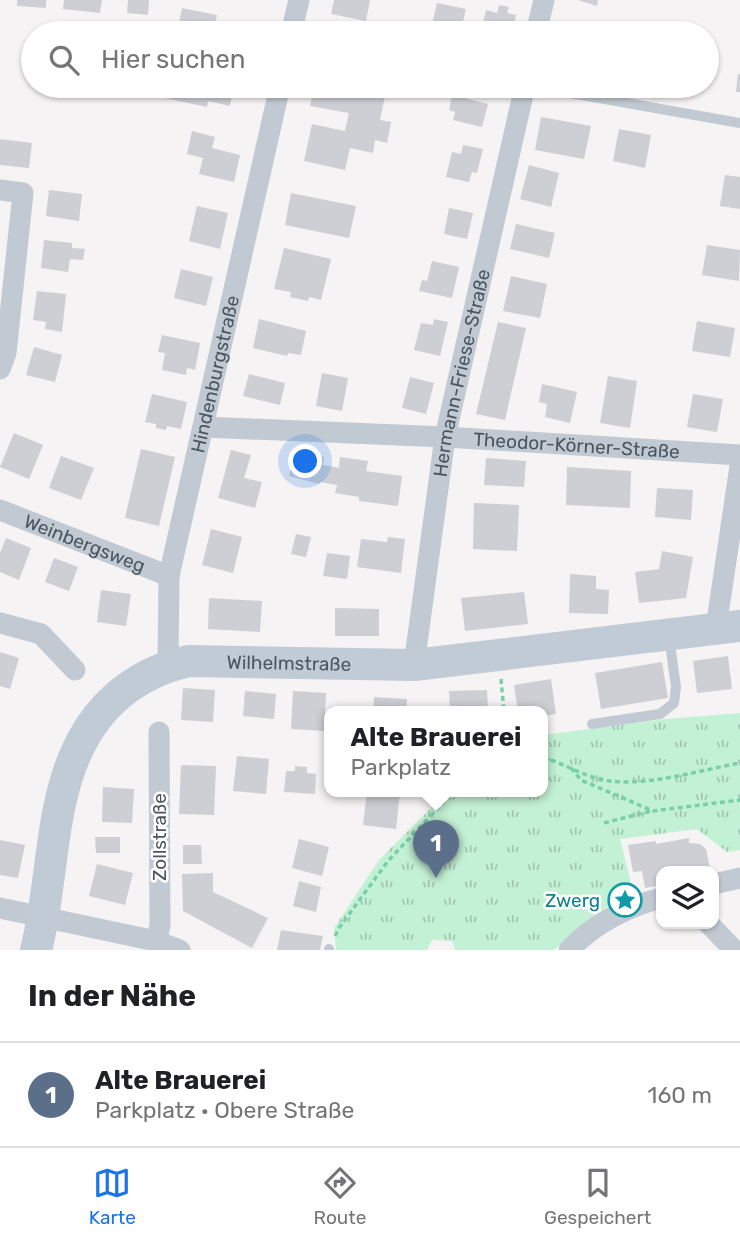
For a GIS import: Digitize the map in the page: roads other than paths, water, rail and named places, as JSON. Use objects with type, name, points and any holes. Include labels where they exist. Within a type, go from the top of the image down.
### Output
[{"type":"street","points":[[294,21],[299,0]]},
{"type":"street","points":[[539,21],[544,0]]},
{"type":"street","name":"Hindenburgstraße","points":[[169,665],[169,576],[277,98]]},
{"type":"street","name":"Hermann-Friese-Straße","points":[[414,665],[445,437],[522,98]]},
{"type":"street","points":[[0,190],[23,193],[6,353],[0,369]]},
{"type":"street","name":"Theodor-Körner-Straße","points":[[202,427],[445,437],[740,454]]},
{"type":"street","points":[[728,627],[740,466]]},
{"type":"street","name":"Weinbergsweg","points":[[0,510],[169,576]]},
{"type":"street","points":[[0,623],[41,634],[75,670]]},
{"type":"street","name":"Wilhelmstraße","points":[[36,950],[63,787],[76,748],[101,711],[130,684],[169,665],[190,661],[414,665],[728,627]]},
{"type":"street","name":"Zollstraße","points":[[156,941],[160,926],[159,732]]},
{"type":"street","points":[[719,883],[740,878]]},
{"type":"street","points":[[569,950],[584,934],[635,905],[656,899]]},
{"type":"street","points":[[0,908],[156,941],[180,950]]},
{"type":"street","points":[[714,929],[734,950]]},
{"type":"lane","points":[[599,98],[740,123]]},
{"type":"lane","points":[[592,724],[660,714],[674,703],[676,687],[668,635]]},
{"type":"place","name":"Alte Brauerei","points":[[436,878]]},
{"type":"place","name":"Zwerg","points":[[625,900]]}]
